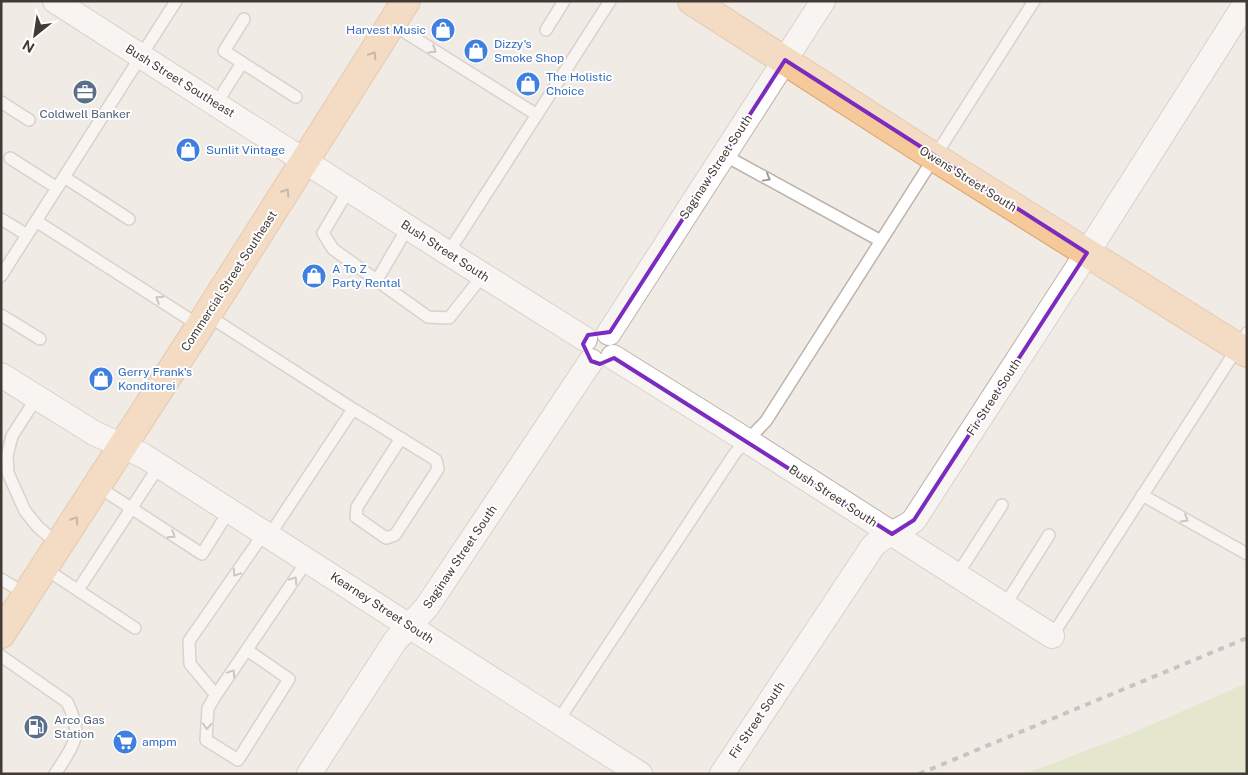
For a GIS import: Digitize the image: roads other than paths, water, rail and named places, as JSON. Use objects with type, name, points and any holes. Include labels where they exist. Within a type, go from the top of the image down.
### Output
[{"type":"main road","name":"Commercial Street Southeast","points":[[1,634],[204,320],[406,1]]},
{"type":"main road","name":"Owens Street South","points":[[692,1],[1087,253],[1244,344]]},
{"type":"street","name":"Bush Street Southeast","points":[[55,1],[305,161]]},
{"type":"street","name":"Saginaw Street South","points":[[309,774],[395,641],[426,608],[596,352],[588,335],[598,330],[609,334],[822,1]]},
{"type":"street","name":"Fir Street South","points":[[722,774],[873,546],[878,540],[909,525],[914,520],[1247,1]]},
{"type":"street","name":"Bush Street South","points":[[305,161],[483,275],[596,352],[746,440],[1052,636]]},
{"type":"street","name":"Kearney Street South","points":[[1,375],[94,433],[144,456],[640,774]]},
{"type":"lane","points":[[1,276],[176,1]]},
{"type":"lane","points":[[546,30],[564,1]]},
{"type":"lane","points":[[448,253],[610,1]]},
{"type":"lane","points":[[558,721],[735,453],[766,421],[1034,1]]},
{"type":"lane","points":[[244,19],[224,51],[296,96]]},
{"type":"lane","points":[[392,24],[537,115]]},
{"type":"lane","points":[[216,104],[242,63]]},
{"type":"lane","points":[[1,102],[29,120]]},
{"type":"lane","points":[[724,155],[881,241]]},
{"type":"lane","points":[[10,158],[57,188]]},
{"type":"lane","points":[[64,177],[129,219]]},
{"type":"lane","points":[[349,189],[323,233],[333,248],[428,317],[449,318],[483,275]]},
{"type":"lane","points":[[1,219],[27,235]]},
{"type":"lane","points":[[36,221],[353,409],[401,438],[436,460],[438,469],[395,535],[386,538],[356,517],[357,507],[401,438]]},
{"type":"lane","points":[[377,280],[408,227]]},
{"type":"lane","points":[[1,315],[40,339]]},
{"type":"lane","points":[[1052,636],[1142,494],[1244,344]]},
{"type":"lane","points":[[36,397],[12,436],[7,456],[8,473],[25,511],[38,527],[59,545]]},
{"type":"lane","points":[[216,696],[190,664],[189,641],[267,534],[353,409]]},
{"type":"lane","points":[[78,590],[159,466]]},
{"type":"lane","points":[[97,486],[202,554],[229,510]]},
{"type":"lane","points":[[1142,494],[1247,554]]},
{"type":"lane","points":[[957,575],[1002,505]]},
{"type":"lane","points":[[1004,605],[1049,535]]},
{"type":"lane","points":[[247,650],[289,679],[238,760],[206,740],[208,708],[216,696],[247,650],[307,561]]},
{"type":"lane","points":[[44,568],[135,628]]},
{"type":"lane","points":[[1,579],[27,595]]},
{"type":"lane","points":[[1,656],[67,702],[72,712],[76,736],[55,774]]},
{"type":"railway","points":[[919,774],[1247,638]]},
{"type":"place","name":"Harvest Music","points":[[443,30]]},
{"type":"place","name":"Dizzy's Smoke Shop","points":[[476,51]]},
{"type":"place","name":"The Holistic Choice","points":[[528,84]]},
{"type":"place","name":"Coldwell Banker","points":[[85,92]]},
{"type":"place","name":"Sunlit Vintage","points":[[188,150]]},
{"type":"place","name":"A To Z Party Rental","points":[[314,276]]},
{"type":"place","name":"Gerry Frank's Konditorei","points":[[101,379]]},
{"type":"place","name":"Arco Gas Station","points":[[36,727]]},
{"type":"place","name":"ampm","points":[[125,742]]}]
